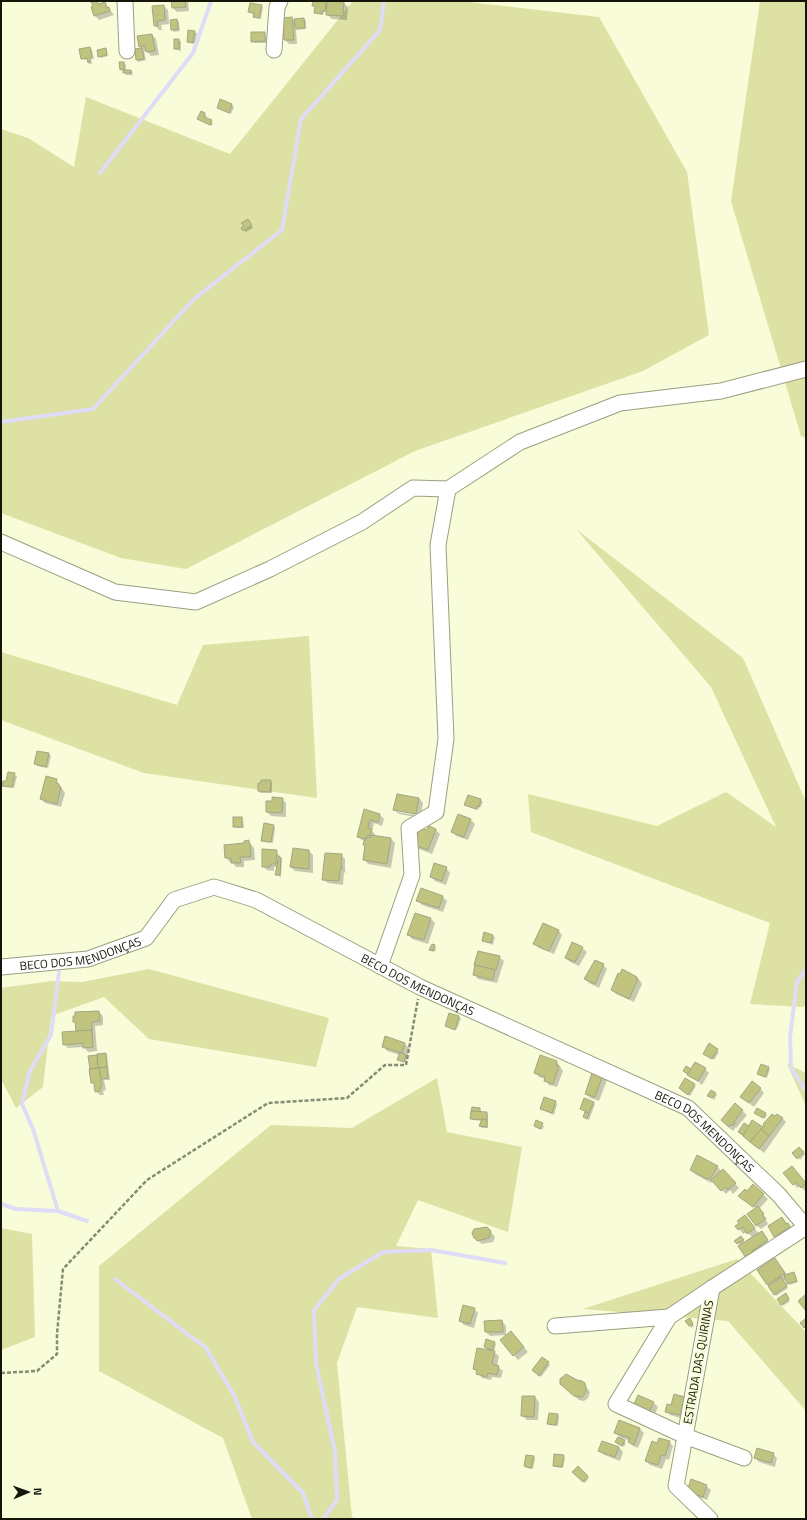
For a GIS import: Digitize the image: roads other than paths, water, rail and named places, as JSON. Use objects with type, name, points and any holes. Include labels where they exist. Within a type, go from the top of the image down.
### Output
[{"type":"street","points":[[125,1],[127,51]]},
{"type":"street","points":[[274,50],[277,7],[280,1]]},
{"type":"street","points":[[1,542],[115,592],[196,602],[270,569],[362,522],[413,488],[448,489],[520,442],[620,403],[721,392],[806,369]]},
{"type":"street","points":[[380,966],[412,874],[409,828],[436,812],[438,798],[446,739],[438,544],[448,489]]},
{"type":"street","name":"BECO DOS MENDONÇAS","points":[[1,967],[88,959],[146,938],[174,900],[214,886],[256,900],[420,987],[688,1108],[779,1195],[806,1227]]},
{"type":"street","name":"ESTRADA DAS QUIRINAS","points":[[744,1458],[685,1436],[616,1404],[669,1317],[806,1227]]},
{"type":"street","name":"ESTRADA DAS QUIRINAS","points":[[710,1519],[676,1486],[712,1288]]},
{"type":"street","name":"ESTRADA DAS QUIRINAS","points":[[555,1326],[669,1317]]},
{"type":"waterway","points":[[100,173],[193,53],[211,1]]},
{"type":"waterway","points":[[1,422],[93,409],[194,299],[282,230],[301,119],[380,30],[384,1]]},
{"type":"waterway","points":[[806,969],[797,982],[790,1037],[791,1068],[806,1091]]},
{"type":"waterway","points":[[58,1211],[33,1129],[22,1104],[30,1071],[51,1035],[59,972]]},
{"type":"waterway","points":[[1,1204],[16,1209],[58,1211],[87,1221]]},
{"type":"waterway","points":[[323,1519],[337,1500],[335,1452],[316,1363],[314,1310],[339,1279],[383,1252],[431,1250],[505,1263]]},
{"type":"waterway","points":[[115,1279],[206,1348],[235,1397],[253,1442],[303,1493],[312,1519]]}]
